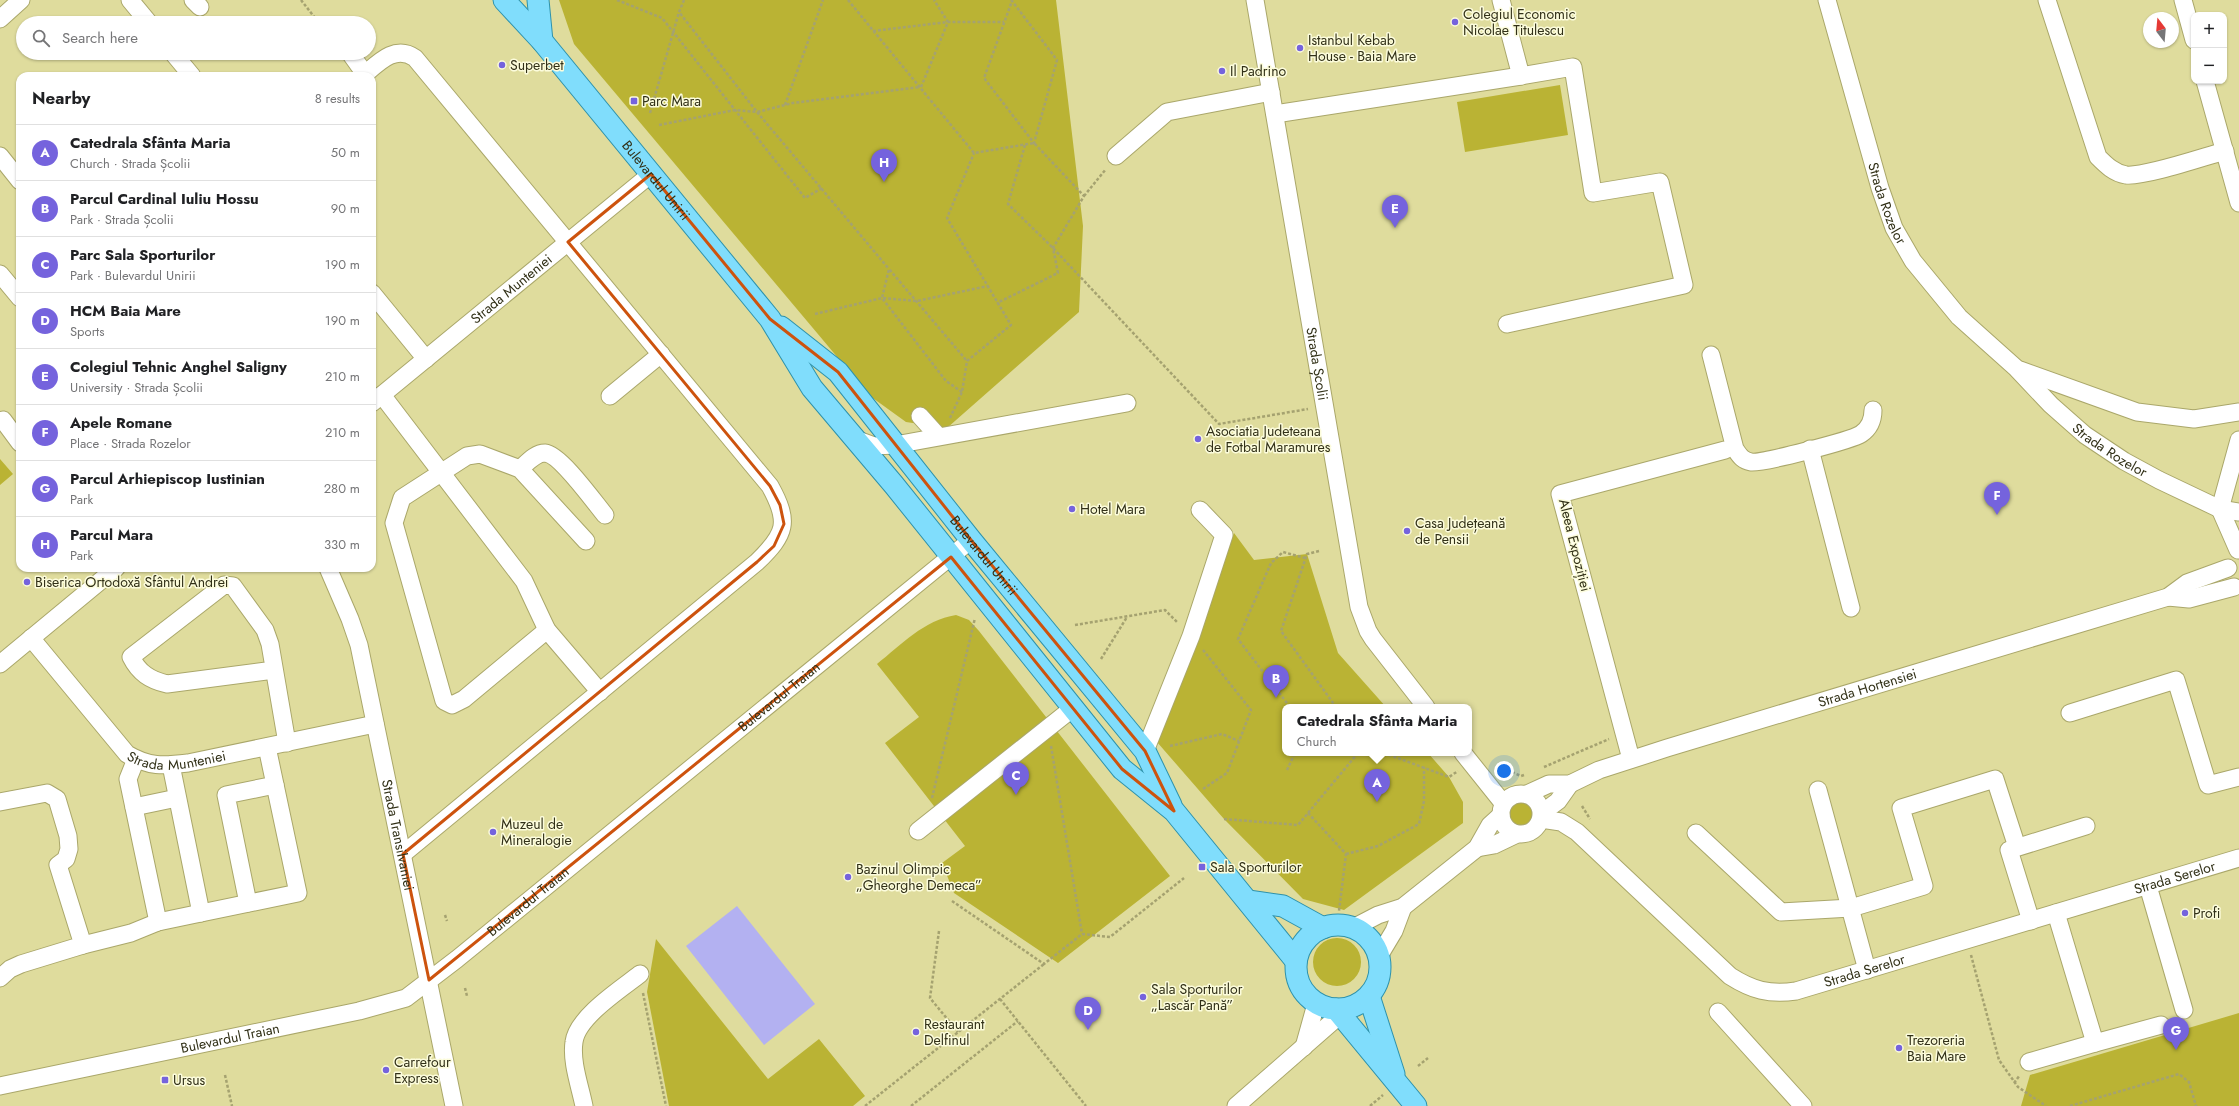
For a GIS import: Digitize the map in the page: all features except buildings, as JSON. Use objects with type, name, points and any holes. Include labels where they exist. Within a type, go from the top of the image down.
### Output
[{"type":"main road","name":"Bulevardul Unirii","points":[[504,0],[542,41],[770,319],[812,388],[1122,769],[1174,811],[1296,961]]},
{"type":"main road","points":[[538,0],[542,41]]},
{"type":"main road","name":"Bulevardul Unirii","points":[[770,319],[838,372],[971,540],[1145,751],[1174,811]]},
{"type":"main road","points":[[1248,901],[1283,906],[1323,928]]},
{"type":"main road","points":[[1335,1009],[1362,1002],[1369,996],[1379,977],[1379,956],[1372,942],[1353,928],[1343,925],[1323,928],[1305,941],[1299,950],[1296,961],[1296,974],[1300,985],[1306,996],[1335,1009],[1390,1088],[1416,1106]]},
{"type":"main road","points":[[1369,996],[1390,1088]]},
{"type":"street","points":[[0,19],[21,0]]},
{"type":"street","points":[[130,0],[143,16]]},
{"type":"street","name":"Strada Școlii","points":[[1255,0],[1354,585],[1365,624],[1373,639],[1424,704]]},
{"type":"street","points":[[1501,0],[1521,76]]},
{"type":"street","name":"Strada Rozelor","points":[[1827,0],[1880,188],[1901,242],[1913,261],[1960,317],[2016,368],[2085,435],[2124,461],[2159,480],[2220,509]]},
{"type":"street","points":[[2047,0],[2098,157],[2111,170],[2126,175],[2148,172],[2225,151]]},
{"type":"street","points":[[2183,0],[2191,29]]},
{"type":"street","points":[[368,72],[381,61],[398,52],[408,52],[415,58],[770,486],[780,505],[784,524],[774,546],[757,562],[402,854]]},
{"type":"street","points":[[179,60],[189,72]]},
{"type":"street","points":[[354,60],[362,72]]},
{"type":"street","points":[[1275,114],[1573,67],[1593,192],[1660,182],[1684,285],[1507,324]]},
{"type":"street","points":[[2206,84],[2239,202]]},
{"type":"street","points":[[1116,156],[1168,112],[1271,92]]},
{"type":"street","points":[[0,156],[16,176]]},
{"type":"street","name":"Strada Munteniei","points":[[377,399],[650,174]]},
{"type":"street","points":[[0,274],[16,293]]},
{"type":"street","points":[[376,298],[426,359]]},
{"type":"street","points":[[610,396],[661,354]]},
{"type":"street","points":[[1711,355],[1735,449],[1742,460],[1753,462],[1760,461],[1810,449],[1861,434],[1873,418],[1873,410]]},
{"type":"street","name":"Strada Rozelor","points":[[2016,368],[2137,412],[2170,418],[2194,419],[2239,412]]},
{"type":"street","points":[[377,399],[440,471],[524,580],[547,630],[600,692]]},
{"type":"street","points":[[855,439],[874,446],[895,445],[1127,403]]},
{"type":"street","points":[[920,416],[940,436]]},
{"type":"street","points":[[3,420],[16,438]]},
{"type":"street","points":[[2237,588],[2228,575],[2228,568],[2229,561],[2239,550],[2220,509],[2239,440]]},
{"type":"street","points":[[1810,449],[1851,608]]},
{"type":"street","name":"Aleea Expoziției","points":[[1631,759],[1560,494],[1725,450]]},
{"type":"street","points":[[520,469],[536,455],[546,453],[557,459],[605,515]]},
{"type":"street","points":[[547,630],[464,699],[452,705],[444,701],[394,523],[402,498],[440,471],[467,456],[480,454],[520,469],[586,541]]},
{"type":"street","points":[[2220,509],[2239,512]]},
{"type":"street","points":[[1145,751],[1191,636],[1224,535],[1200,510]]},
{"type":"street","name":"Bulevardul Traian","points":[[0,1086],[359,1011],[406,998],[971,540]]},
{"type":"street","name":"Strada Hortensiei","points":[[1527,794],[1549,784],[1570,784],[1599,770],[1631,759],[2168,597],[2187,583],[2228,568]]},
{"type":"street","points":[[0,664],[110,572]]},
{"type":"street","name":"Strada Transilvaniei","points":[[330,572],[350,618],[359,645],[454,1106]]},
{"type":"street","points":[[274,670],[167,684],[150,679],[135,664],[131,657],[224,585],[233,586],[265,630],[270,644],[287,743]]},
{"type":"street","name":"Strada Hortensiei","points":[[2168,597],[2189,599],[2237,588]]},
{"type":"street","name":"Strada Munteniei","points":[[31,638],[127,754],[142,762],[157,766],[171,765],[267,747],[375,724]]},
{"type":"street","points":[[2070,713],[2176,680],[2208,785],[2239,777]]},
{"type":"street","points":[[922,828],[1073,708]]},
{"type":"street","points":[[0,978],[10,969],[21,964],[83,945],[131,933],[158,922],[298,893],[267,747]]},
{"type":"street","points":[[136,759],[128,779],[158,922]]},
{"type":"street","points":[[1462,761],[1502,809],[1506,827],[1517,834]]},
{"type":"street","points":[[171,765],[201,913]]},
{"type":"street","points":[[1696,833],[1781,912],[1851,908],[1924,886],[1901,808],[1995,779],[2017,847]]},
{"type":"street","name":"Strada Hortensiei","points":[[1541,816],[1558,801],[1570,784]]},
{"type":"street","points":[[248,903],[226,795],[275,785]]},
{"type":"street","points":[[1818,790],[1867,970]]},
{"type":"street","points":[[0,802],[47,793],[57,799],[68,836],[69,849],[66,859],[58,865],[83,945]]},
{"type":"street","points":[[1353,928],[1378,915],[1403,907],[1477,848],[1490,825],[1514,794],[1527,794],[1537,801],[1541,816],[1535,829],[1529,832],[1517,834],[1494,845],[1477,848]]},
{"type":"street","points":[[134,807],[177,798]]},
{"type":"street","name":"Strada Serelor","points":[[1541,816],[1561,822],[1577,832],[1730,976],[1745,986],[1762,992],[1778,994],[1796,991],[2239,858]]},
{"type":"street","points":[[2031,921],[2009,850],[2086,826]]},
{"type":"street","points":[[2148,886],[2184,1010]]},
{"type":"street","points":[[1379,956],[1394,931],[1403,907]]},
{"type":"street","points":[[2056,913],[2095,1044]]},
{"type":"street","points":[[584,1106],[574,1052],[576,1031],[591,1014],[640,974]]},
{"type":"street","points":[[1236,1106],[1304,1047],[1335,1009]]},
{"type":"street","points":[[1304,1047],[1335,1009]]},
{"type":"street","points":[[1718,1012],[1803,1106]]},
{"type":"street","points":[[2029,1062],[2161,1025]]},
{"type":"path","points":[[301,0],[314,16]]},
{"type":"path","points":[[617,0],[662,18],[805,198],[822,188]]},
{"type":"path","points":[[650,113],[673,31],[684,0]]},
{"type":"path","points":[[785,105],[823,0]]},
{"type":"path","points":[[848,0],[974,153]]},
{"type":"path","points":[[934,0],[948,22]]},
{"type":"path","points":[[1012,0],[984,78],[1034,143],[1084,196]]},
{"type":"path","points":[[1012,0],[1057,60],[1034,143]]},
{"type":"path","points":[[679,12],[757,112],[967,361]]},
{"type":"path","points":[[921,87],[948,22]]},
{"type":"path","points":[[873,31],[948,22],[1004,22]]},
{"type":"path","points":[[659,125],[735,110],[757,112],[785,105],[921,87]]},
{"type":"path","points":[[974,153],[1034,143]]},
{"type":"path","points":[[1025,145],[1008,204],[1053,248],[1219,424],[1324,406]]},
{"type":"path","points":[[940,436],[962,392],[967,361],[1011,325],[947,218],[974,153]]},
{"type":"path","points":[[998,303],[1058,273],[1053,248],[1084,196],[1116,156]]},
{"type":"path","points":[[882,298],[889,269]]},
{"type":"path","points":[[815,314],[882,298],[917,301],[988,286]]},
{"type":"path","points":[[882,298],[946,381],[962,392]]},
{"type":"path","points":[[1319,551],[1307,554],[1305,558],[1281,631],[1334,704]]},
{"type":"path","points":[[1288,704],[1238,639],[1271,563],[1283,552],[1305,558]]},
{"type":"path","points":[[1075,625],[1165,610],[1191,636],[1251,710],[1226,773],[1203,789]]},
{"type":"path","points":[[1100,658],[1127,617]]},
{"type":"path","points":[[922,828],[975,618]]},
{"type":"path","points":[[1048,728],[1082,934]]},
{"type":"path","points":[[1170,746],[1222,734],[1239,741]]},
{"type":"path","points":[[1556,760],[1611,738]]},
{"type":"path","points":[[1288,770],[1294,756]]},
{"type":"path","points":[[1224,819],[1298,825],[1356,756]]},
{"type":"path","points":[[1393,756],[1449,777],[1462,761]]},
{"type":"path","points":[[1346,854],[1378,846],[1419,824],[1424,801],[1424,767]]},
{"type":"path","points":[[1582,806],[1596,825]]},
{"type":"path","points":[[1308,813],[1346,854],[1340,911]]},
{"type":"path","points":[[865,1106],[1082,934],[1110,937],[1184,878]]},
{"type":"path","points":[[952,901],[1044,964]]},
{"type":"path","points":[[445,915],[447,921]]},
{"type":"path","points":[[939,931],[930,998],[958,1032]]},
{"type":"path","points":[[1967,940],[1999,1060],[2018,1087],[2046,1106]]},
{"type":"path","points":[[640,974],[666,1106]]},
{"type":"path","points":[[465,988],[467,996]]},
{"type":"path","points":[[1000,999],[1086,1106]]},
{"type":"path","points":[[910,1106],[1018,1021]]},
{"type":"path","points":[[1418,1066],[1428,1058]]},
{"type":"path","points":[[2070,1106],[2179,1074],[2189,1082],[2196,1106]]},
{"type":"path","points":[[225,1075],[232,1106]]},
{"type":"path","points":[[1370,1106],[1390,1088]]},
{"type":"highlighted area","points":[[651,174],[770,319],[838,372],[971,540],[1145,751],[1174,811],[1122,769],[951,557],[429,980],[403,854],[757,562],[774,546],[784,524],[780,505],[770,486],[568,242]]},
{"type":"shaded area","points":[[559,0],[1056,0],[1083,226],[1079,312],[947,428],[906,422],[870,396],[574,44]]},
{"type":"shaded area","points":[[1560,85],[1568,135],[1465,152],[1457,102]]},
{"type":"shaded area","points":[[0,459],[13,474],[0,485]]},
{"type":"shaded area","points":[[1234,533],[1254,560],[1307,554],[1338,653],[1383,704],[1282,704],[1282,756],[1431,756],[1449,777],[1463,802],[1463,823],[1344,910],[1303,899],[1224,819],[1157,742]]},
{"type":"shaded area","points":[[956,615],[969,620],[979,631],[1170,876],[1058,963],[954,893],[942,863],[965,846],[885,743],[919,717],[877,664],[904,641],[923,628],[944,618]]},
{"type":"shaded area","points":[[1521,801],[1530,804],[1533,813],[1530,822],[1521,825],[1512,822],[1509,813],[1512,804]]},
{"type":"shaded area","points":[[1332,938],[1342,938],[1354,945],[1361,957],[1361,967],[1354,979],[1342,986],[1332,986],[1324,982],[1317,975],[1313,967],[1313,957],[1317,949],[1324,942]]},
{"type":"shaded area","points":[[656,939],[768,1079],[819,1039],[865,1096],[853,1106],[669,1106],[647,992]]},
{"type":"shaded area","points":[[2239,1013],[2239,1106],[2021,1106],[2030,1075]]},
{"type":"water","points":[[737,906],[815,1004],[764,1045],[686,946]]},
{"type":"place","name":"Colegiul Economic Nicolae Titulescu","points":[[1455,22]]},
{"type":"place","name":"Istanbul Kebab House - Baia Mare","points":[[1300,48]]},
{"type":"place","name":"Superbet","points":[[502,65]]},
{"type":"place","name":"Il Padrino","points":[[1222,71]]},
{"type":"place","name":"Parc Mara","points":[[634,101]]},
{"type":"place","name":"Parcul Mara","points":[[884,182]]},
{"type":"place","name":"Colegiul Tehnic Anghel Saligny","points":[[1395,228]]},
{"type":"place","name":"Asociatia Judeteana de Fotbal Maramures","points":[[1198,439]]},
{"type":"place","name":"Hotel Mara","points":[[1072,509]]},
{"type":"place","name":"Apele Romane","points":[[1997,515]]},
{"type":"place","name":"Casa Județeană de Pensii","points":[[1407,531]]},
{"type":"place","name":"Biserica Ortodoxă Sfântul Andrei","points":[[27,582]]},
{"type":"place","name":"Parcul Cardinal Iuliu Hossu","points":[[1276,698]]},
{"type":"place","name":"Parc Sala Sporturilor","points":[[1016,795]]},
{"type":"place","name":"Catedrala Sfânta Maria","points":[[1377,802]]},
{"type":"place","name":"Muzeul de Mineralogie","points":[[493,832]]},
{"type":"place","name":"Sala Sporturilor","points":[[1202,867]]},
{"type":"place","name":"Bazinul Olimpic „Gheorghe Demeca”","points":[[848,877]]},
{"type":"place","name":"Profi","points":[[2185,913]]},
{"type":"place","name":"Sala Sporturilor „Lascăr Pană”","points":[[1143,997]]},
{"type":"place","name":"HCM Baia Mare","points":[[1088,1030]]},
{"type":"place","name":"Restaurant Delfinul","points":[[916,1032]]},
{"type":"place","name":"Trezoreria Baia Mare","points":[[1899,1048]]},
{"type":"place","name":"Parcul Arhiepiscop Iustinian","points":[[2176,1050]]},
{"type":"place","name":"Carrefour Express","points":[[386,1070]]},
{"type":"place","name":"Ursus","points":[[165,1080]]}]
